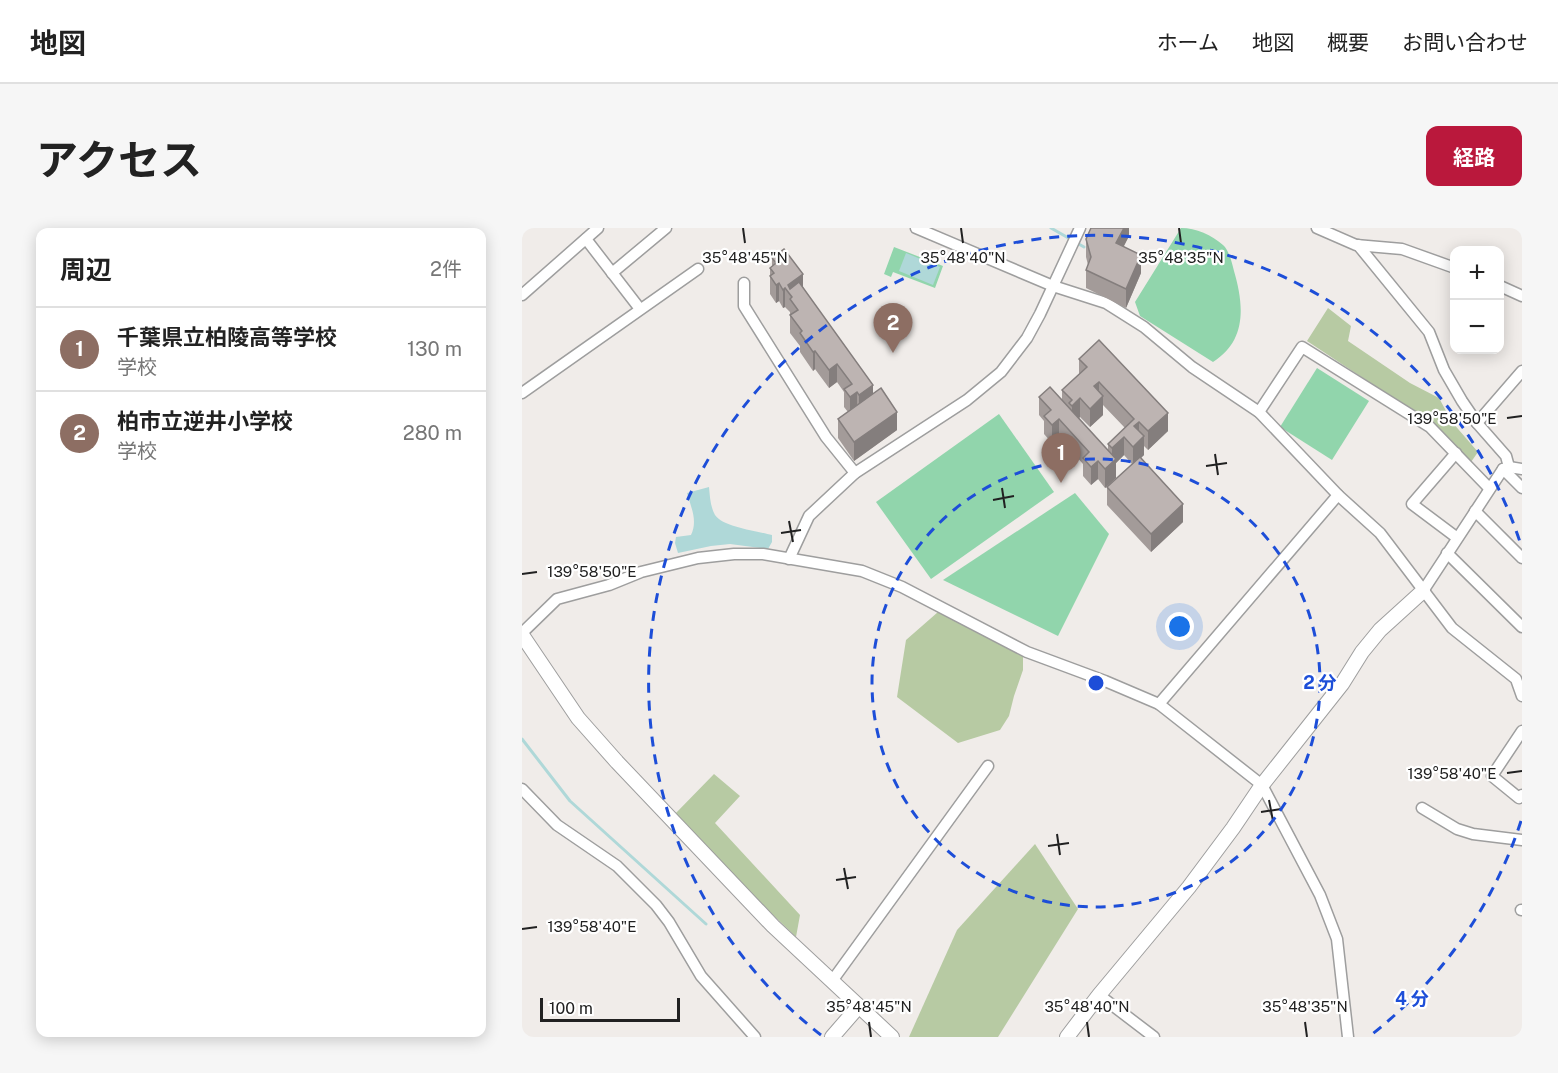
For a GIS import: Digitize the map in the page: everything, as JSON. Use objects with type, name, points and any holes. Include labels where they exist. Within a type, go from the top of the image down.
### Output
[{"type":"street","points":[[522,295],[598,228]]},
{"type":"street","points":[[612,273],[666,228]]},
{"type":"street","points":[[916,228],[1053,286],[1106,303],[1126,315],[1185,362],[1259,412],[1338,495],[1380,533],[1452,628],[1516,679],[1522,695]]},
{"type":"street","points":[[789,559],[809,516],[855,473],[967,400],[1001,372],[1027,338],[1080,228]]},
{"type":"street","points":[[1317,228],[1358,245],[1413,251],[1450,266]]},
{"type":"street","points":[[586,239],[640,309]]},
{"type":"street","points":[[1358,245],[1429,332],[1444,370],[1478,423],[1506,456],[1506,468],[1522,488]]},
{"type":"street","points":[[522,393],[698,269]]},
{"type":"street","points":[[744,283],[744,306],[826,437],[855,473]]},
{"type":"street","points":[[1504,288],[1522,296]]},
{"type":"street","points":[[1259,412],[1302,347],[1430,427],[1489,488]]},
{"type":"street","points":[[1478,423],[1522,371]]},
{"type":"street","points":[[1456,453],[1412,504],[1456,537]]},
{"type":"street","points":[[1506,468],[1522,469]]},
{"type":"street","points":[[1067,1037],[1189,887],[1262,785],[1342,684],[1362,652],[1380,630],[1423,591],[1489,488],[1506,468]]},
{"type":"street","points":[[1159,704],[1338,495]]},
{"type":"street","points":[[1475,511],[1522,558]]},
{"type":"street","points":[[1447,553],[1522,627]]},
{"type":"street","points":[[892,1037],[773,926],[596,740],[578,718],[522,634],[557,599],[609,585],[641,572],[698,558],[734,554],[763,554],[862,571],[902,587],[1027,652],[1159,704],[1262,785],[1320,895],[1337,939],[1348,1037]]},
{"type":"street","points":[[1522,732],[1492,776],[1519,798],[1522,795]]},
{"type":"street","points":[[832,981],[988,766]]},
{"type":"street","points":[[522,789],[557,825],[617,866],[656,905],[669,922],[701,976],[753,1036]]},
{"type":"street","points":[[1422,808],[1457,830],[1522,840]]},
{"type":"street","points":[[1099,995],[1154,1037]]},
{"type":"street","points":[[832,1037],[859,1006]]},
{"type":"green space","points":[[1181,228],[1204,233],[1223,245],[1230,257],[1237,284],[1241,309],[1237,333],[1232,344],[1213,362],[1140,316],[1135,302]]},
{"type":"green space","points":[[894,247],[943,266],[935,288],[893,272],[891,277],[884,274]]},
{"type":"green space","points":[[1328,308],[1351,326],[1348,341],[1410,383],[1439,398],[1452,422],[1478,452],[1471,462],[1431,423],[1307,341]]},
{"type":"green space","points":[[1317,368],[1369,401],[1332,460],[1280,427]]},
{"type":"green space","points":[[999,414],[1054,492],[931,579],[876,502]]},
{"type":"green space","points":[[1075,493],[1109,534],[1058,636],[943,580]]},
{"type":"green space","points":[[938,612],[1023,652],[1023,670],[1009,716],[1000,730],[958,743],[897,697],[906,640]]},
{"type":"green space","points":[[714,774],[740,796],[715,823],[800,915],[796,937],[707,851],[675,814]]},
{"type":"green space","points":[[1035,844],[1078,909],[998,1037],[909,1037],[957,930]]},
{"type":"water","points":[[906,253],[940,267],[933,285],[899,271]]},
{"type":"water","points":[[709,487],[711,505],[715,515],[733,526],[772,535],[772,542],[768,549],[730,544],[678,553],[676,537],[691,535],[694,524],[687,493]]},
{"type":"building","points":[[1091,228],[1124,228],[1116,243],[1141,255],[1126,289],[1086,270],[1091,257],[1086,239]]},
{"type":"building","points":[[784,249],[803,274],[788,285],[790,289],[799,282],[873,385],[859,395],[857,392],[850,397],[844,389],[852,384],[837,364],[829,370],[815,351],[813,352],[790,315],[798,310],[790,299],[792,297],[785,288],[783,290],[779,283],[776,285],[770,276],[774,273],[770,268],[776,263],[772,258]]},
{"type":"building","points":[[1099,340],[1168,413],[1148,431],[1139,422],[1134,426],[1144,436],[1133,447],[1124,437],[1112,448],[1108,444],[1134,419],[1099,382],[1094,386],[1103,396],[1090,409],[1080,398],[1072,406],[1069,403],[1072,400],[1062,390],[1087,367],[1079,359]]},
{"type":"building","points":[[1050,387],[1116,459],[1105,469],[1098,461],[1091,467],[1083,458],[1089,452],[1059,419],[1052,425],[1044,416],[1051,410],[1039,397]]},
{"type":"building","points":[[881,388],[897,412],[854,442],[838,419]]},
{"type":"building","points":[[1140,457],[1183,504],[1151,534],[1107,487]]},
{"type":"waterway","points":[[1051,228],[1084,247]]},
{"type":"waterway","points":[[522,739],[570,801],[706,924]]},
{"type":"place","name":"柏市立逆井小学校","points":[[893,353]]},
{"type":"place","name":"千葉県立柏陵高等学校","points":[[1061,483]]}]
